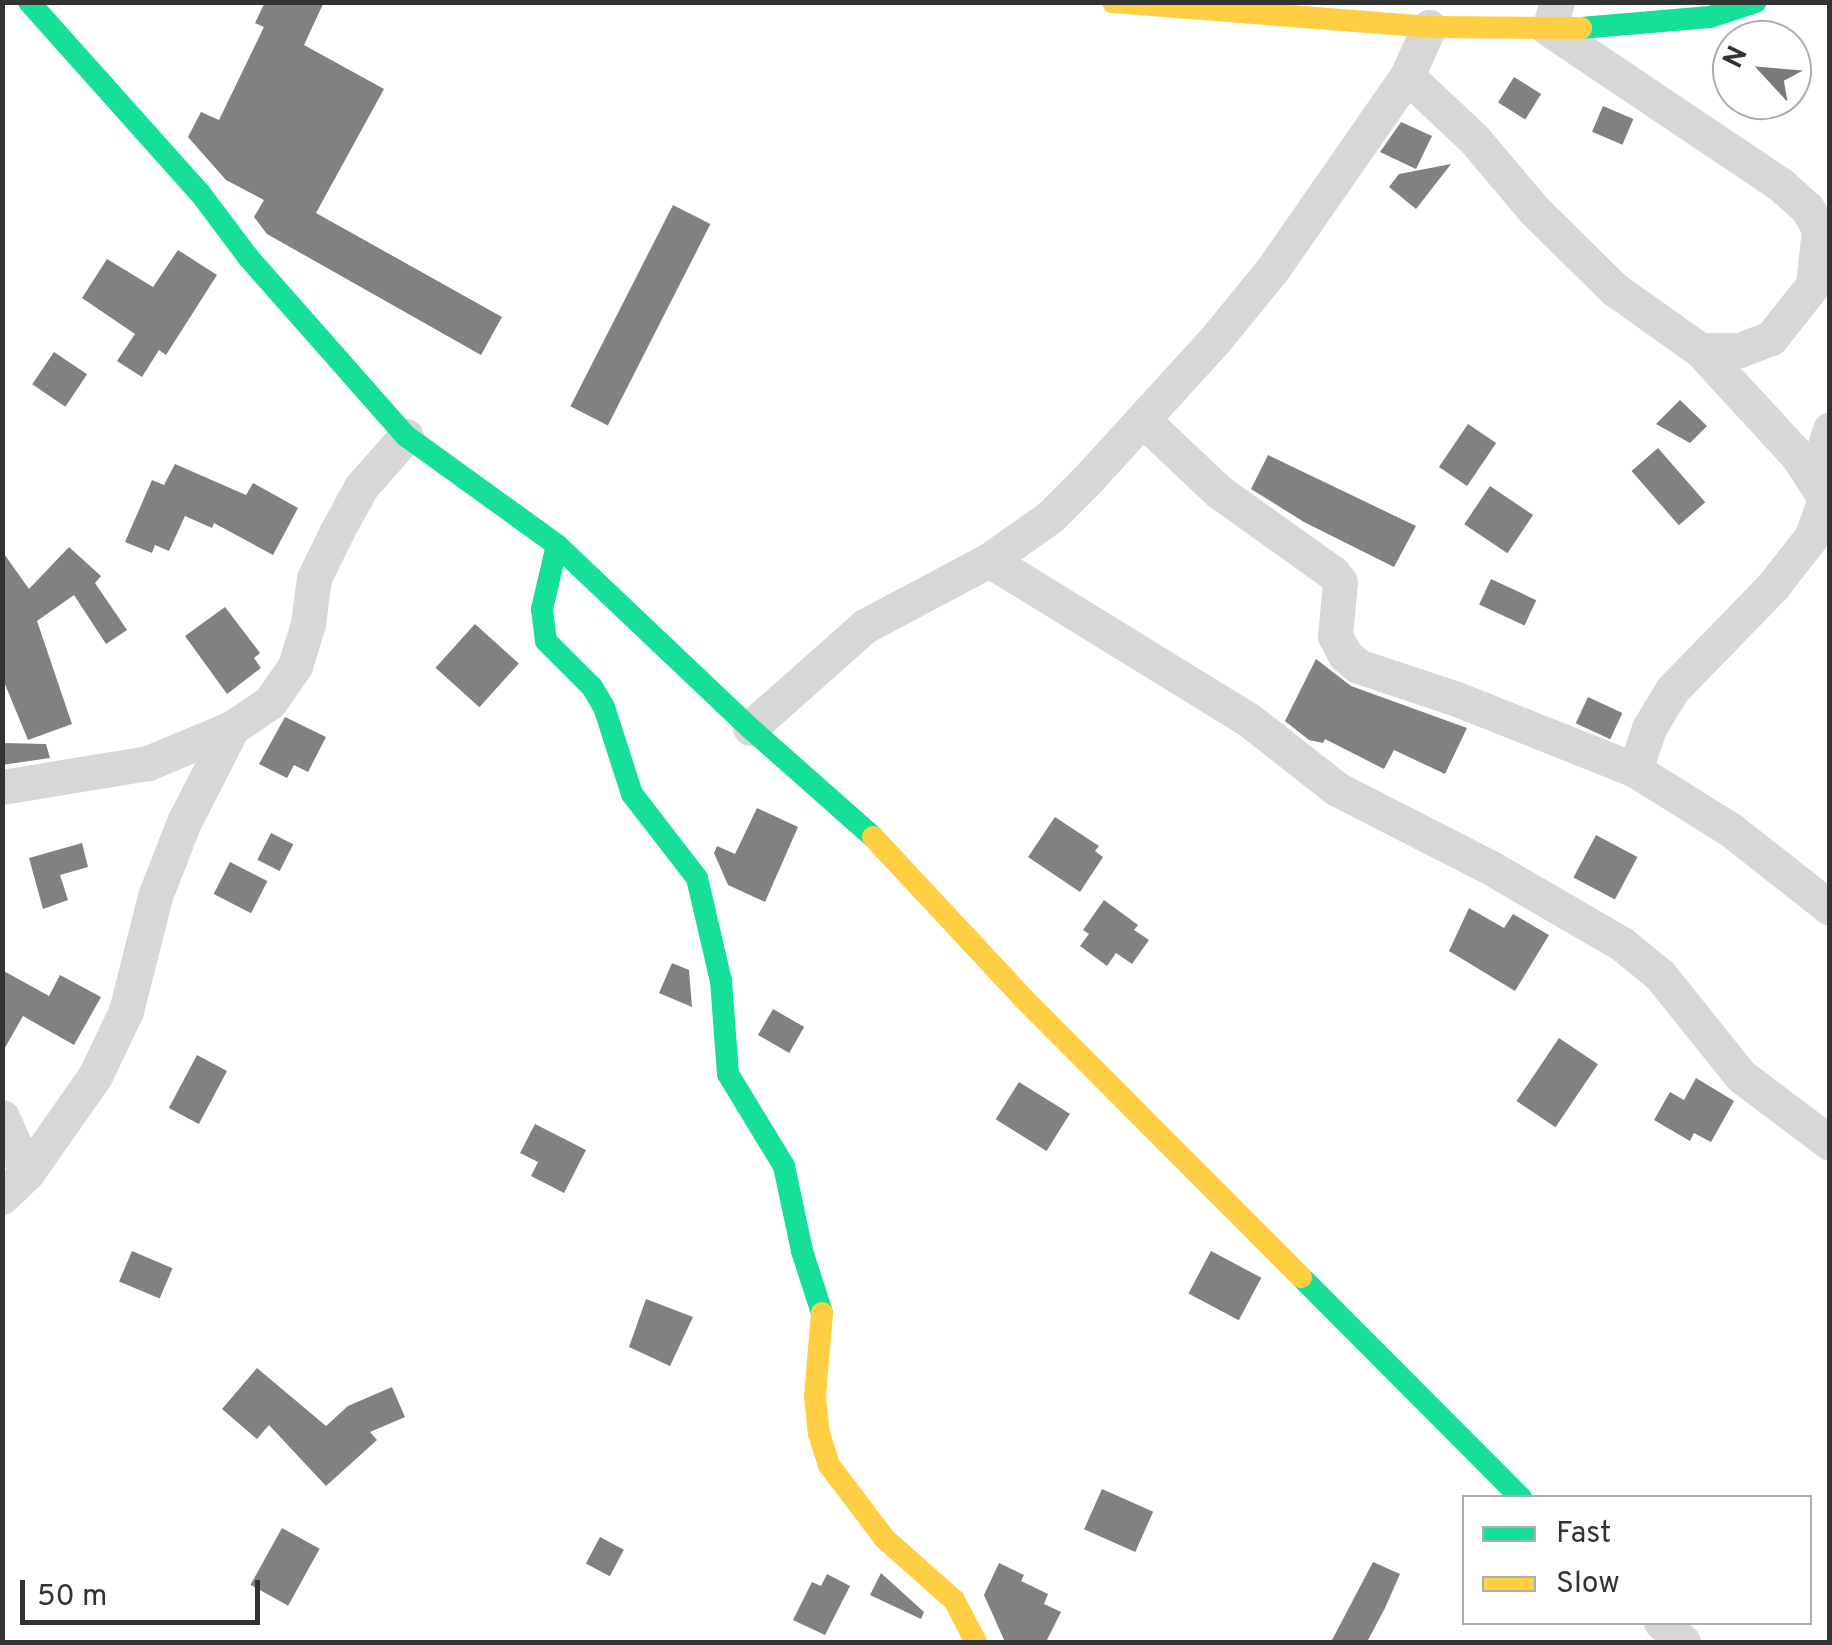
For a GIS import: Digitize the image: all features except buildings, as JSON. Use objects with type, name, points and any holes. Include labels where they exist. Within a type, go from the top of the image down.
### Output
[{"type":"street","points":[[29,2],[200,193],[283,298],[406,436],[557,544],[750,728],[886,849],[1025,1000],[1519,1495]]},
{"type":"street","points":[[1113,2],[1429,28],[1553,16],[1634,27],[1710,17],[1756,2]]},
{"type":"street","points":[[1553,16],[1780,184],[1806,208],[1818,230],[1813,285],[1771,338],[1738,350],[1700,350]]},
{"type":"street","points":[[750,728],[865,626],[989,560],[1050,518],[1142,420],[1272,270],[1408,76],[1429,28]]},
{"type":"street","points":[[1408,76],[1614,289],[1700,350],[1815,477],[1824,498],[1812,536],[1773,586],[1672,690],[1649,728],[1635,770]]},
{"type":"street","points":[[1142,420],[1218,491],[1333,573],[1340,582],[1335,636],[1345,655],[1358,666],[1457,699],[1635,770],[1731,830],[1830,908]]},
{"type":"street","points":[[1815,477],[1830,429]]},
{"type":"street","points":[[2,787],[148,763],[232,728],[270,702],[295,666],[308,624],[314,578],[361,487],[406,436]]},
{"type":"street","points":[[557,544],[542,610],[546,641],[592,687],[604,707],[632,794],[697,878],[707,906],[721,981],[728,1074],[784,1166],[802,1250],[823,1316],[815,1397],[819,1434],[829,1465],[884,1540],[954,1600],[976,1642]]},
{"type":"street","points":[[989,560],[1250,720],[1336,789],[1494,869],[1622,944],[1660,975],[1741,1076],[1830,1143]]},
{"type":"street","points":[[15,1185],[94,1076],[126,1011],[155,896],[184,822],[232,728]]},
{"type":"street","points":[[2,1117],[15,1185]]},
{"type":"street","points":[[1663,1625],[1683,1642]]},
{"type":"traffic: fast","points":[[29,2],[200,193],[248,257],[406,436],[557,545],[750,728],[873,837]]},
{"type":"traffic: fast","points":[[1581,28],[1710,17],[1756,2]]},
{"type":"traffic: fast","points":[[557,545],[542,609],[546,641],[592,687],[604,707],[632,794],[697,878],[721,981],[728,1074],[784,1166],[802,1251],[822,1313]]},
{"type":"traffic: fast","points":[[1301,1277],[1518,1495]]},
{"type":"traffic: slow","points":[[1113,2],[1429,27],[1581,28]]},
{"type":"traffic: slow","points":[[873,837],[1025,1000],[1301,1277]]},
{"type":"traffic: slow","points":[[822,1313],[815,1397],[819,1434],[829,1465],[885,1539],[954,1600],[976,1642]]}]
